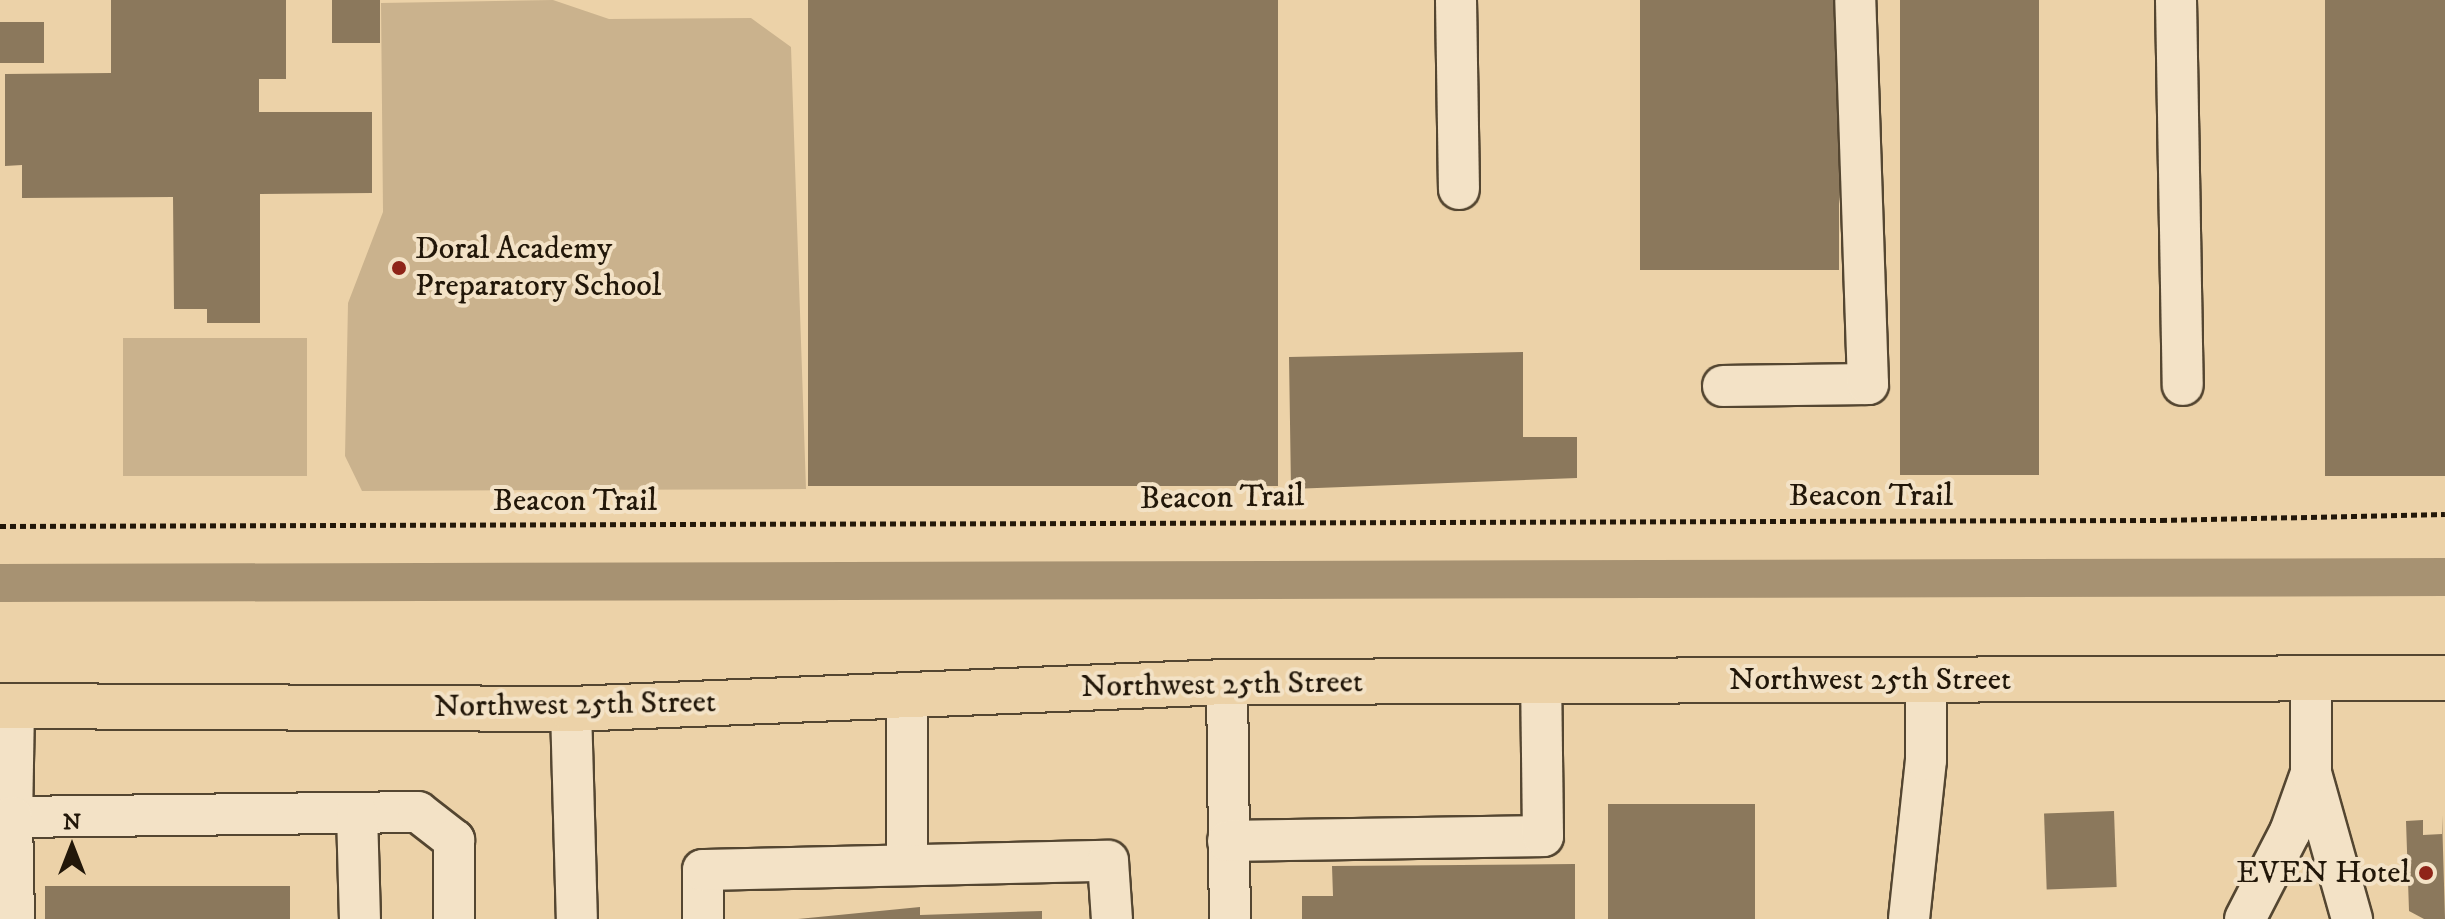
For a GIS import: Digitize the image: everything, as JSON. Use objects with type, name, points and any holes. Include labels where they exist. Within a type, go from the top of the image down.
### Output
[{"type":"main road","name":"Northwest 25th Street","points":[[7,706],[571,709],[1227,682],[2445,678]]},
{"type":"street","points":[[1456,0],[1459,189]]},
{"type":"street","points":[[1723,386],[1868,384],[1855,0]]},
{"type":"street","points":[[2176,0],[2183,385]]},
{"type":"street","points":[[2311,678],[2311,773],[2352,919]]},
{"type":"street","points":[[1909,919],[1926,760],[1926,680]]},
{"type":"street","points":[[1228,841],[1543,836],[1541,681]]},
{"type":"street","points":[[1227,682],[1230,919]]},
{"type":"street","points":[[907,694],[907,865]]},
{"type":"street","points":[[7,706],[14,919]]},
{"type":"street","points":[[571,709],[577,919]]},
{"type":"street","points":[[2245,919],[2290,832],[2311,773]]},
{"type":"street","points":[[12,817],[418,812],[454,840],[454,919]]},
{"type":"street","points":[[357,813],[360,919]]},
{"type":"street","points":[[703,919],[703,870],[1108,861],[1112,919]]},
{"type":"path","name":"Beacon Trail","points":[[0,526],[2161,520],[2445,514]]},
{"type":"shaded area","points":[[553,0],[609,19],[751,18],[791,47],[806,489],[362,491],[345,456],[348,303],[383,212],[381,3]]},
{"type":"shaded area","points":[[123,338],[307,338],[307,476],[123,476]]},
{"type":"building","points":[[111,0],[286,0],[286,79],[259,79],[259,112],[372,112],[372,193],[260,194],[260,323],[207,323],[207,309],[174,309],[173,197],[22,198],[22,165],[5,166],[5,74],[111,73]]},
{"type":"building","points":[[332,0],[380,0],[380,43],[332,43]]},
{"type":"building","points":[[808,0],[1278,0],[1278,486],[808,486]]},
{"type":"building","points":[[1640,0],[1839,0],[1839,270],[1640,270]]},
{"type":"building","points":[[1900,0],[2039,0],[2039,475],[1900,475]]},
{"type":"building","points":[[2325,0],[2445,0],[2445,476],[2325,476]]},
{"type":"building","points":[[0,22],[44,22],[44,63],[0,63]]},
{"type":"building","points":[[1523,352],[1523,437],[1577,437],[1577,478],[1291,489],[1289,357]]},
{"type":"building","points":[[1608,804],[1755,804],[1755,919],[1608,919]]},
{"type":"building","points":[[2114,811],[2117,887],[2047,889],[2044,813]]},
{"type":"building","name":"EVEN Hotel","points":[[2442,815],[2445,919],[2424,919],[2409,911],[2406,821],[2423,820],[2423,835],[2442,834]]},
{"type":"building","points":[[1575,864],[1575,919],[1302,919],[1302,896],[1333,896],[1332,866]]},
{"type":"building","points":[[45,886],[290,886],[290,919],[45,919]]},
{"type":"building","points":[[920,907],[920,915],[1042,911],[1042,919],[798,919]]},
{"type":"waterway","points":[[0,583],[2445,577]]},
{"type":"place","name":"Doral Academy Preparatory School","points":[[399,268]]},
{"type":"place","name":"EVEN Hotel","points":[[2426,873]]}]
